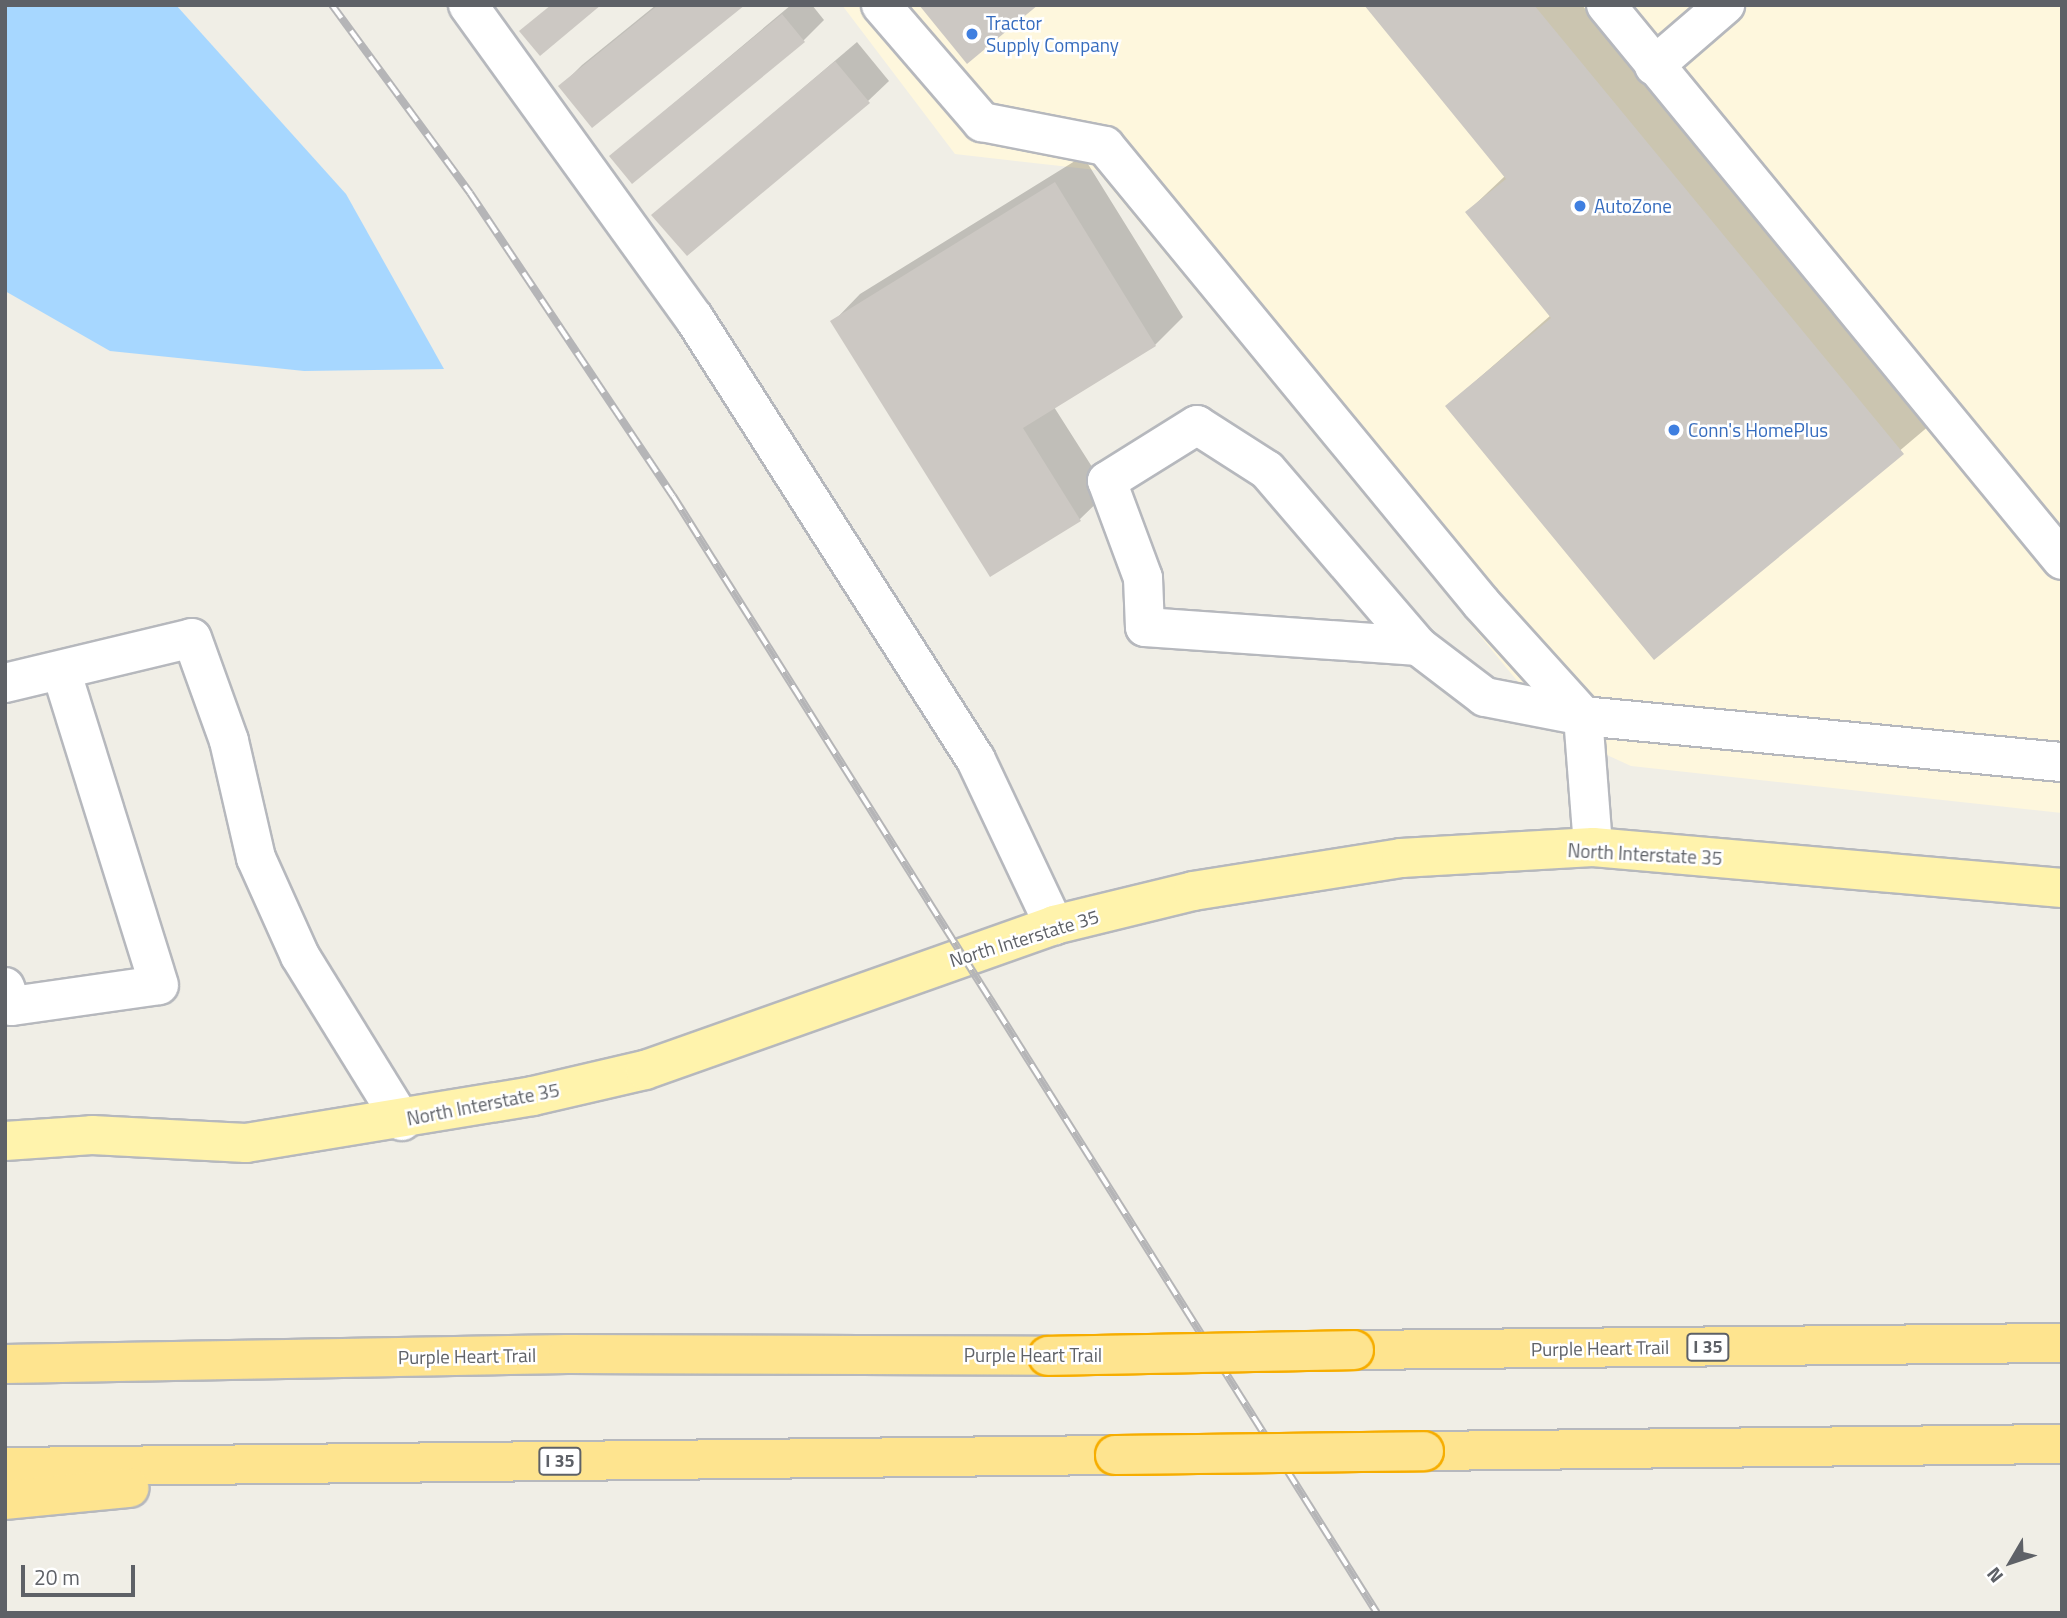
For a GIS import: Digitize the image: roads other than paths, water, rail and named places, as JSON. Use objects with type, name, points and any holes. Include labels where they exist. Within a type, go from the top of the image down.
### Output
[{"type":"highway","name":"Purple Heart Trail","points":[[5,1364],[568,1354],[1048,1356],[2062,1343]]},
{"type":"highway","points":[[5,1348],[119,1363]]},
{"type":"highway","name":"I 35","points":[[5,1467],[2062,1444]]},
{"type":"highway","points":[[5,1500],[400,1462]]},
{"type":"main road","name":"North Interstate 35","points":[[5,1141],[92,1135],[246,1143],[402,1121],[645,1070],[1054,925],[1193,891],[1401,858],[1593,847],[2062,888]]},
{"type":"lane","points":[[468,5],[694,318],[976,760],[1054,925]]},
{"type":"lane","points":[[881,5],[982,122],[1104,146],[1482,603],[1583,716],[1593,847]]},
{"type":"lane","points":[[1606,5],[2062,560]]},
{"type":"lane","points":[[1654,66],[1725,5]]},
{"type":"lane","points":[[1418,646],[1145,627],[1143,578],[1107,481],[1197,425],[1267,470],[1418,646],[1485,697],[1583,716],[2062,762]]},
{"type":"lane","points":[[5,683],[192,638],[229,741],[256,858],[300,956],[402,1121]]},
{"type":"lane","points":[[5,987],[12,1006],[159,985],[61,671]]},
{"type":"water","points":[[5,5],[176,5],[346,194],[444,369],[304,371],[110,351],[5,291]]},
{"type":"railway","points":[[332,5],[470,193],[673,496],[1377,1613]]},
{"type":"place","name":"Tractor Supply Company","points":[[972,34]]},
{"type":"place","name":"AutoZone","points":[[1580,206]]},
{"type":"place","name":"Conn's HomePlus","points":[[1674,430]]}]
